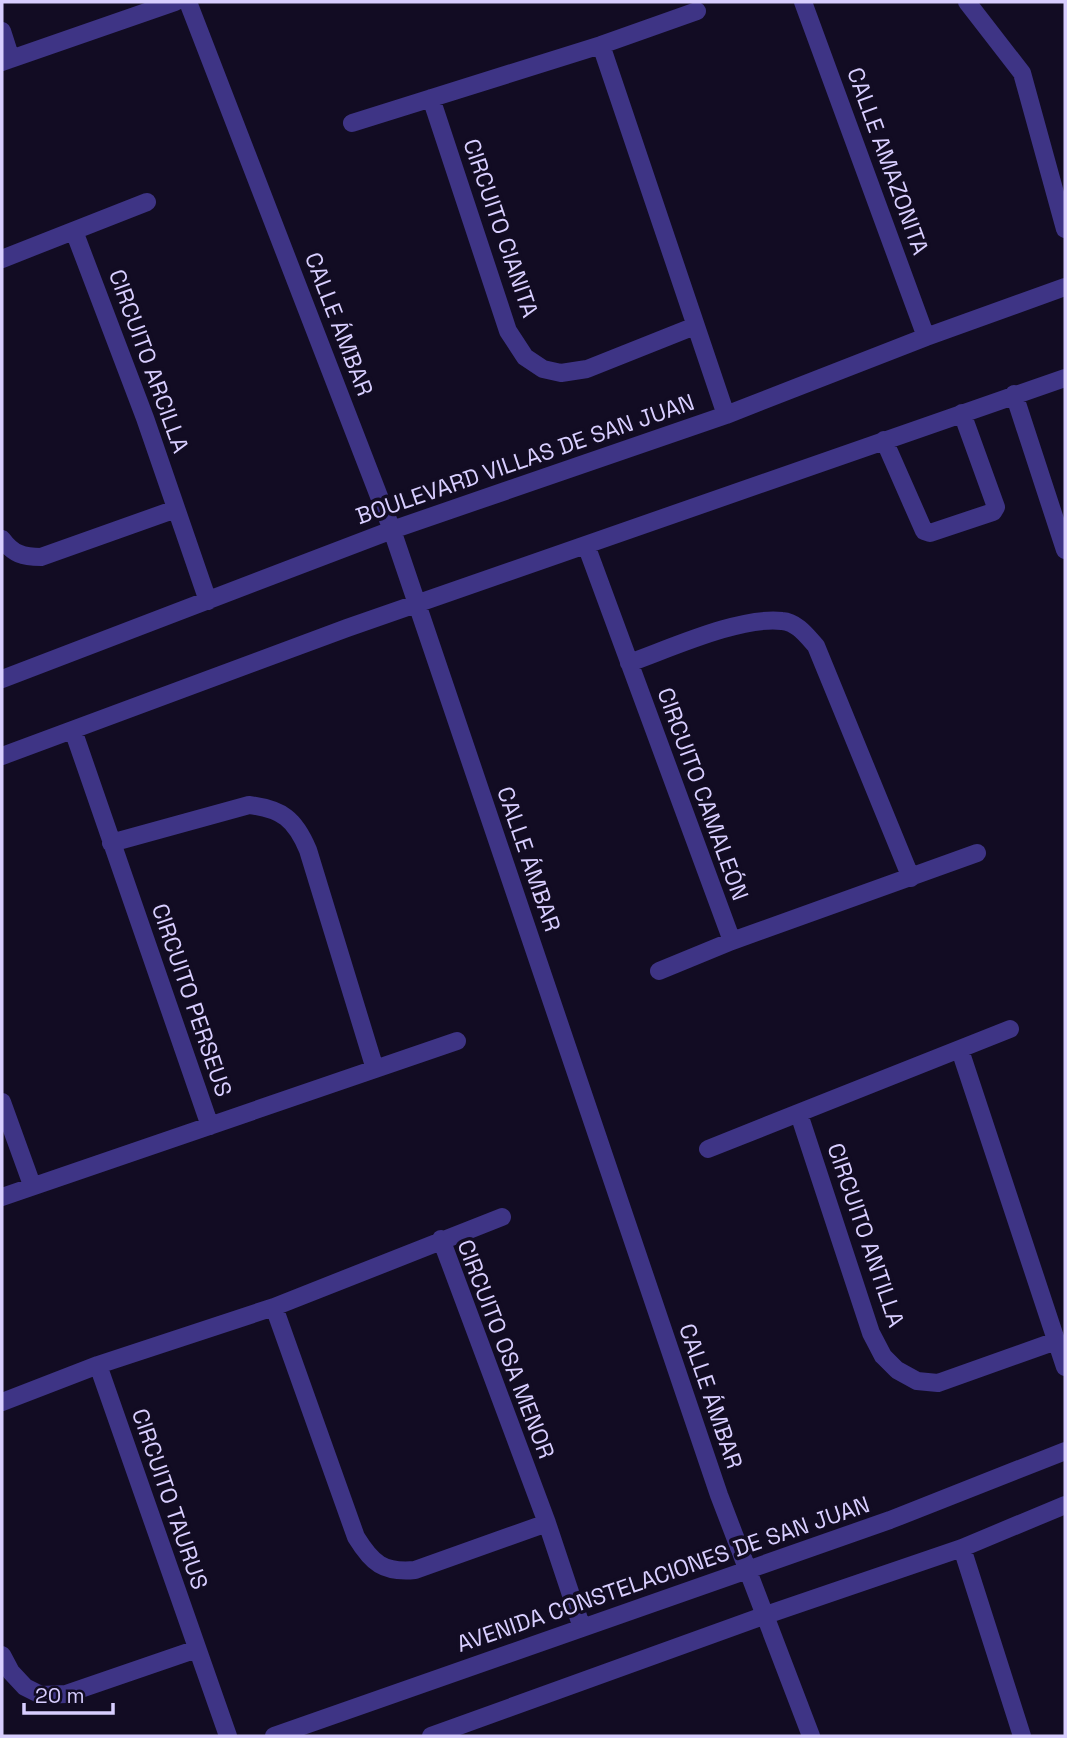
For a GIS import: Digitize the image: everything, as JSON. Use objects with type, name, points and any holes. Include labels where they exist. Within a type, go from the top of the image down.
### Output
[{"type":"street","points":[[2,31],[6,61],[175,2]]},
{"type":"street","name":"CALLE ÁMBAR","points":[[188,2],[392,530],[719,1495],[811,1736]]},
{"type":"street","name":"CALLE AMAZONITA","points":[[803,2],[926,337]]},
{"type":"street","points":[[967,2],[1022,73],[1065,229]]},
{"type":"street","points":[[352,123],[601,45],[697,11]]},
{"type":"street","points":[[601,45],[726,415]]},
{"type":"street","name":"CIRCUITO CIANITA","points":[[431,98],[508,331],[525,358],[543,369],[561,373],[587,369],[695,326]]},
{"type":"street","points":[[2,259],[147,202]]},
{"type":"street","name":"CIRCUITO ARCILLA","points":[[74,232],[208,601]]},
{"type":"street","name":"BOULEVARD VILLAS DE SAN JUAN","points":[[2,679],[392,530],[726,415],[926,337],[1065,287]]},
{"type":"street","points":[[2,756],[347,628],[1065,377]]},
{"type":"street","points":[[1014,394],[1065,550]]},
{"type":"street","points":[[884,440],[924,531],[930,533],[993,512],[996,508],[962,413]]},
{"type":"street","points":[[2,539],[9,549],[24,557],[41,557],[176,509]]},
{"type":"street","name":"CIRCUITO CAMALEÓN","points":[[586,545],[732,941]]},
{"type":"street","points":[[629,663],[726,629],[760,622],[784,621],[801,629],[816,646],[911,878]]},
{"type":"street","name":"CIRCUITO PERSEUS","points":[[74,730],[210,1126],[457,1041]]},
{"type":"street","points":[[111,843],[248,805],[271,807],[288,817],[301,831],[309,850],[375,1069]]},
{"type":"street","points":[[659,971],[732,941],[977,853]]},
{"type":"street","points":[[708,1149],[1010,1029]]},
{"type":"street","points":[[960,1050],[1065,1367]]},
{"type":"street","points":[[2,1101],[32,1185]]},
{"type":"street","name":"CIRCUITO ANTILLA","points":[[799,1114],[871,1333],[883,1356],[897,1370],[917,1381],[938,1383],[1056,1341]]},
{"type":"street","points":[[2,1196],[210,1126]]},
{"type":"street","points":[[441,1239],[502,1217]]},
{"type":"street","name":"CIRCUITO OSA MENOR","points":[[98,1365],[274,1307],[441,1239],[547,1523],[582,1628]]},
{"type":"street","points":[[274,1307],[356,1537],[368,1556],[381,1566],[396,1572],[415,1570],[547,1523]]},
{"type":"street","points":[[2,1402],[98,1365]]},
{"type":"street","name":"CIRCUITO TAURUS","points":[[98,1365],[228,1736]]},
{"type":"street","name":"AVENIDA CONSTELACIONES DE SAN JUAN","points":[[274,1736],[749,1571],[890,1520],[1065,1451]]},
{"type":"street","points":[[434,1736],[766,1615],[962,1549],[1065,1505]]},
{"type":"street","points":[[962,1549],[1022,1736]]},
{"type":"street","points":[[2,1655],[11,1672],[25,1687],[41,1695],[66,1695],[197,1649]]}]
